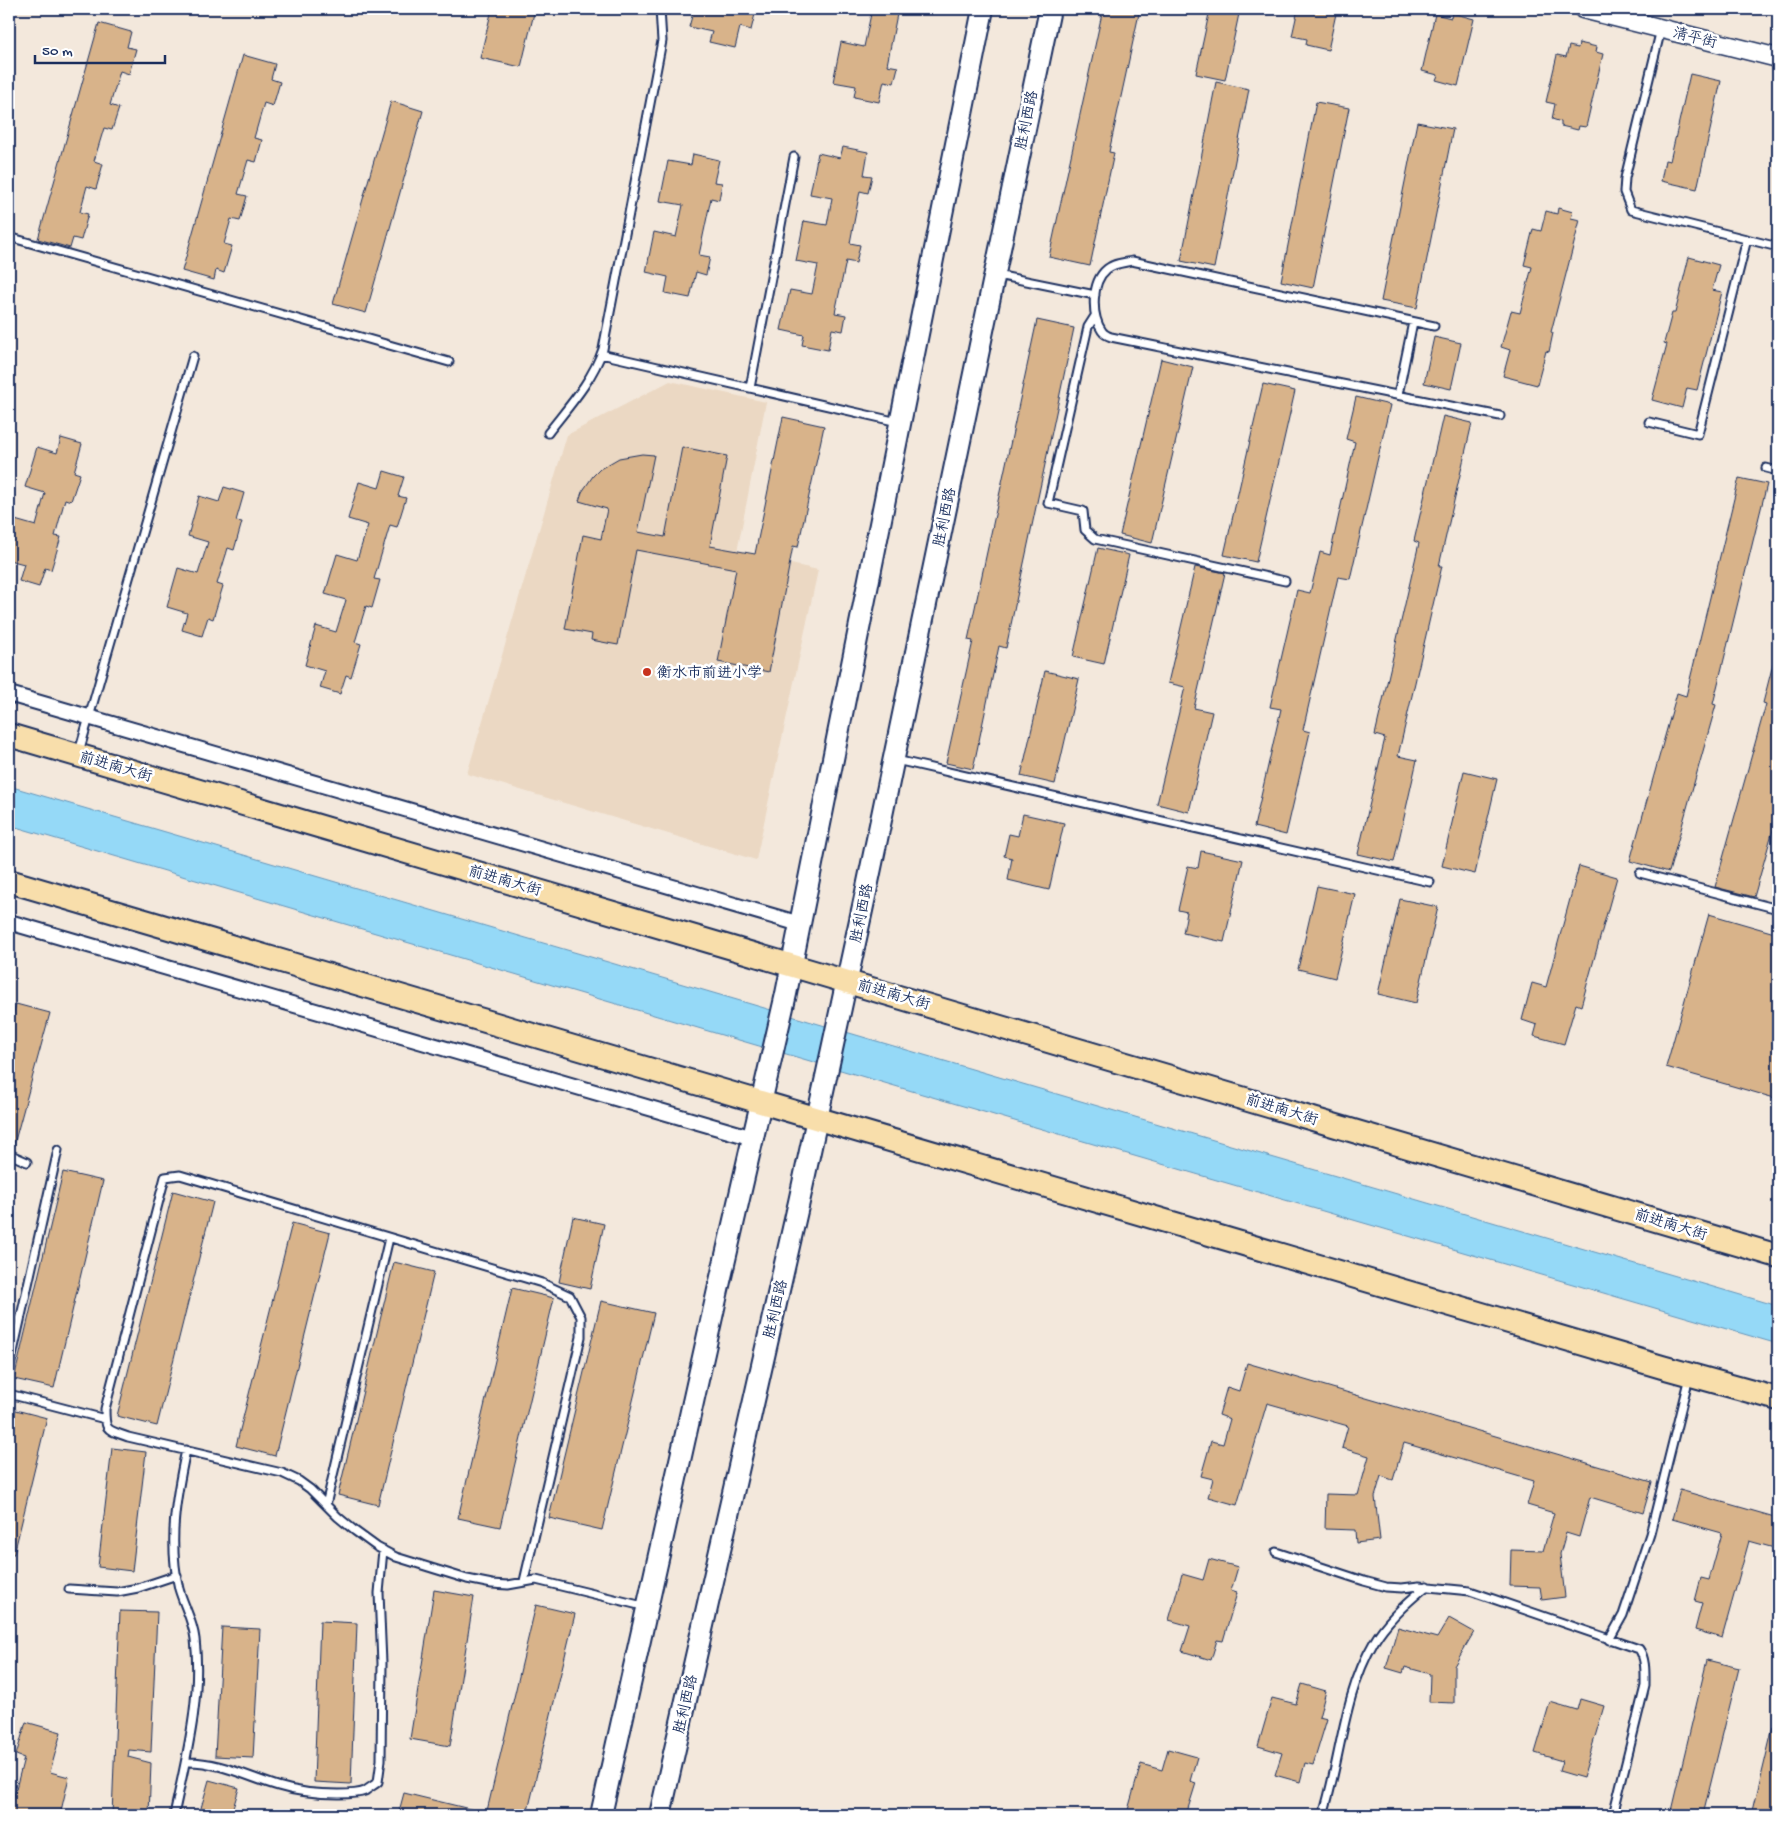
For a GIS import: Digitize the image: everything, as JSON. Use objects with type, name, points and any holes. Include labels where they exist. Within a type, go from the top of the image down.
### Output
[{"type":"main road","points":[[601,1815],[753,1138],[772,1063],[983,9]]},
{"type":"main road","name":"胜利西路","points":[[660,1815],[847,981],[1050,9]]},
{"type":"main road","name":"前进南大街","points":[[9,735],[1778,1256]]},
{"type":"main road","points":[[9,881],[1778,1400]]},
{"type":"street","name":"清平街","points":[[1583,9],[1778,58]]},
{"type":"street","points":[[9,694],[800,924]]},
{"type":"street","points":[[9,922],[753,1138]]},
{"type":"lane","points":[[548,433],[580,392],[596,367],[601,354],[661,49],[662,24],[660,9]]},
{"type":"lane","points":[[1661,29],[1625,178],[1624,192],[1631,210],[1778,247]]},
{"type":"lane","points":[[750,388],[794,156]]},
{"type":"lane","points":[[9,238],[449,362]]},
{"type":"lane","points":[[1649,422],[1698,434],[1748,239]]},
{"type":"lane","points":[[1434,326],[1132,262],[1116,264],[1105,270],[1098,281],[1095,295],[1095,316],[1102,332],[1111,337],[1500,416]]},
{"type":"lane","points":[[994,274],[1095,295]]},
{"type":"lane","points":[[1095,316],[1088,327],[1048,503],[1082,511],[1085,530],[1095,539],[1285,581]]},
{"type":"lane","points":[[1398,395],[1413,322]]},
{"type":"lane","points":[[601,354],[901,422]]},
{"type":"lane","points":[[78,755],[193,356]]},
{"type":"lane","points":[[1766,468],[1778,471]]},
{"type":"lane","points":[[893,760],[1430,882]]},
{"type":"lane","points":[[1640,873],[1778,908]]},
{"type":"lane","points":[[9,1370],[58,1150]]},
{"type":"lane","points":[[9,1154],[27,1162]]},
{"type":"lane","points":[[524,1582],[581,1337],[581,1317],[570,1296],[542,1283],[180,1175],[165,1177],[105,1409],[105,1425],[111,1431],[128,1437],[282,1473],[299,1481],[321,1499],[338,1518],[396,1557],[467,1579],[492,1584],[508,1585],[536,1580],[647,1607]]},
{"type":"lane","points":[[326,1505],[389,1238]]},
{"type":"lane","points":[[1609,1640],[1623,1615],[1650,1534],[1690,1375]]},
{"type":"lane","points":[[9,1394],[105,1419]]},
{"type":"lane","points":[[174,1815],[186,1762],[197,1678],[195,1638],[189,1613],[180,1591],[174,1559],[174,1522],[179,1482],[186,1450]]},
{"type":"lane","points":[[186,1762],[200,1761],[302,1792],[347,1794],[364,1791],[378,1782],[381,1760],[382,1663],[379,1593],[383,1550]]},
{"type":"lane","points":[[1276,1552],[1386,1587],[1427,1586],[1470,1591],[1639,1649],[1642,1654],[1645,1686],[1613,1815]]},
{"type":"lane","points":[[69,1589],[117,1592],[138,1588],[177,1575]]},
{"type":"lane","points":[[1323,1815],[1357,1678],[1374,1642],[1404,1605],[1427,1586]]},
{"type":"shaded area","name":"衡水市前进小学","points":[[670,381],[766,402],[737,552],[818,570],[756,860],[467,774],[567,435]]},
{"type":"water","points":[[9,786],[1778,1306],[1778,1344],[9,825]]},
{"type":"building","points":[[492,9],[535,9],[521,67],[480,58]]},
{"type":"building","points":[[694,9],[745,9],[744,12],[755,14],[751,30],[740,27],[735,48],[709,42],[712,32],[689,27]]},
{"type":"building","points":[[872,9],[898,9],[887,65],[898,67],[894,83],[884,81],[879,102],[854,97],[856,86],[833,82],[841,42],[864,47]]},
{"type":"building","points":[[1103,9],[1140,9],[1109,152],[1114,153],[1090,266],[1049,257]]},
{"type":"building","points":[[1210,9],[1240,9],[1225,80],[1196,74]]},
{"type":"building","points":[[1298,9],[1337,9],[1328,50],[1306,45],[1307,39],[1292,36]]},
{"type":"building","points":[[1452,13],[1474,19],[1458,86],[1436,80],[1438,75],[1422,71],[1435,14],[1451,18]]},
{"type":"building","points":[[99,23],[131,32],[127,47],[136,49],[129,74],[120,71],[110,105],[119,108],[112,130],[104,128],[94,161],[103,164],[96,189],[87,186],[80,212],[88,214],[81,240],[73,238],[70,248],[38,239]]},
{"type":"building","points":[[1579,43],[1597,47],[1596,52],[1603,54],[1586,127],[1579,126],[1578,130],[1561,126],[1561,122],[1552,119],[1555,104],[1546,102],[1557,55],[1566,57],[1569,46],[1578,48]]},
{"type":"building","points":[[243,55],[275,64],[271,79],[280,82],[273,106],[264,103],[254,138],[262,140],[256,162],[248,160],[238,194],[247,196],[240,221],[231,219],[224,244],[232,246],[224,273],[216,270],[214,280],[182,271]]},
{"type":"building","points":[[1690,74],[1721,81],[1697,189],[1661,181],[1665,160],[1670,161]]},
{"type":"building","points":[[1216,82],[1249,89],[1214,268],[1181,261]]},
{"type":"building","points":[[391,101],[423,111],[366,313],[333,304]]},
{"type":"building","points":[[1316,102],[1349,108],[1313,288],[1281,281]]},
{"type":"building","points":[[1417,122],[1453,129],[1417,308],[1381,301]]},
{"type":"building","points":[[843,147],[868,152],[864,175],[872,176],[868,193],[860,191],[850,243],[860,245],[856,263],[846,261],[835,313],[846,315],[843,331],[832,329],[828,350],[802,345],[804,335],[781,330],[790,290],[812,294],[818,265],[796,261],[804,221],[827,225],[832,198],[810,194],[818,153],[840,158]]},
{"type":"building","points":[[693,154],[719,160],[714,182],[722,183],[719,200],[711,198],[699,255],[710,257],[706,275],[696,272],[690,298],[665,293],[668,277],[646,272],[654,232],[676,237],[683,205],[660,201],[668,161],[691,165]]},
{"type":"building","points":[[1558,208],[1573,212],[1571,218],[1580,220],[1551,332],[1553,333],[1549,352],[1546,351],[1537,385],[1503,376],[1510,350],[1501,347],[1511,311],[1520,313],[1532,267],[1524,265],[1533,229],[1541,231],[1546,211],[1557,214]]},
{"type":"building","points":[[1689,257],[1719,265],[1712,290],[1722,292],[1697,390],[1687,388],[1682,408],[1652,400],[1667,344],[1664,343],[1672,313],[1675,313]]},
{"type":"building","points":[[1037,320],[1074,328],[1006,648],[999,646],[973,769],[946,763],[973,641],[968,640]]},
{"type":"building","points":[[1434,337],[1461,343],[1451,389],[1424,383]]},
{"type":"building","points":[[1161,359],[1193,367],[1152,543],[1120,535]]},
{"type":"building","points":[[1263,384],[1295,391],[1256,562],[1224,555]]},
{"type":"building","points":[[1356,397],[1390,405],[1350,579],[1338,577],[1303,730],[1310,732],[1286,835],[1254,827],[1281,709],[1270,707],[1297,590],[1310,593],[1320,552],[1330,555],[1355,442],[1346,439]]},
{"type":"building","points":[[1443,416],[1472,423],[1439,566],[1442,566],[1398,756],[1417,760],[1394,862],[1358,854],[1385,738],[1375,735],[1419,543],[1414,541]]},
{"type":"building","points":[[783,417],[824,426],[798,547],[793,546],[769,672],[718,662],[736,569],[636,550],[618,645],[591,640],[592,634],[565,629],[583,535],[601,539],[607,509],[579,501],[582,492],[600,469],[619,458],[642,454],[654,455],[638,532],[665,537],[682,447],[727,456],[710,546],[755,554]]},
{"type":"building","points":[[61,438],[82,444],[74,472],[80,474],[71,501],[65,499],[55,536],[61,537],[51,570],[45,568],[39,587],[19,581],[24,564],[9,560],[9,543],[15,520],[36,526],[45,493],[25,487],[37,447],[57,453]]},
{"type":"building","points":[[384,471],[404,477],[398,496],[406,498],[397,527],[390,525],[374,579],[380,580],[372,608],[366,606],[355,642],[361,644],[351,677],[346,675],[340,694],[320,688],[325,671],[305,665],[316,626],[336,632],[346,600],[325,594],[337,554],[357,560],[368,525],[348,519],[359,482],[379,488]]},
{"type":"building","points":[[1739,478],[1767,484],[1713,704],[1716,705],[1669,872],[1630,861],[1677,693],[1686,696]]},
{"type":"building","points":[[224,487],[244,493],[236,521],[242,522],[234,550],[228,548],[217,584],[223,586],[213,619],[208,617],[202,636],[182,630],[187,613],[167,607],[178,568],[198,574],[208,542],[188,536],[199,496],[219,502]]},
{"type":"building","points":[[1098,548],[1129,555],[1104,664],[1073,657]]},
{"type":"building","points":[[1195,567],[1225,573],[1194,708],[1212,712],[1189,812],[1157,804],[1185,687],[1168,683]]},
{"type":"building","points":[[1773,664],[1778,664],[1778,812],[1754,897],[1715,887],[1766,704],[1763,703]]},
{"type":"building","points":[[1045,671],[1079,679],[1055,784],[1021,776]]},
{"type":"building","points":[[1464,771],[1497,779],[1475,874],[1442,866]]},
{"type":"building","points":[[1023,814],[1064,823],[1049,890],[1008,880],[1012,858],[1004,856],[1009,834],[1018,836]]},
{"type":"building","points":[[1201,851],[1243,860],[1224,942],[1183,933],[1187,912],[1178,910],[1188,866],[1198,868]]},
{"type":"building","points":[[1579,866],[1617,877],[1581,1006],[1576,1004],[1564,1044],[1534,1036],[1537,1025],[1522,1020],[1532,983],[1546,987]]},
{"type":"building","points":[[1317,886],[1355,894],[1335,978],[1298,969]]},
{"type":"building","points":[[1400,899],[1438,907],[1416,1003],[1378,994]]},
{"type":"building","points":[[1709,914],[1778,934],[1778,1099],[1666,1067]]},
{"type":"building","points":[[16,1004],[50,1013],[13,1148],[9,1147],[9,1031]]},
{"type":"building","points":[[63,1172],[103,1181],[54,1388],[14,1379]]},
{"type":"building","points":[[173,1191],[213,1202],[157,1426],[117,1416]]},
{"type":"building","points":[[573,1217],[604,1224],[590,1289],[559,1282]]},
{"type":"building","points":[[292,1223],[330,1233],[275,1456],[236,1446]]},
{"type":"building","points":[[394,1262],[434,1272],[378,1505],[338,1495]]},
{"type":"building","points":[[512,1288],[554,1298],[500,1527],[458,1518]]},
{"type":"building","points":[[601,1301],[654,1313],[602,1530],[549,1518]]},
{"type":"building","points":[[1247,1363],[1652,1482],[1643,1513],[1590,1497],[1579,1537],[1566,1533],[1560,1554],[1565,1597],[1542,1600],[1540,1587],[1510,1586],[1511,1550],[1543,1551],[1554,1513],[1527,1505],[1534,1481],[1404,1443],[1393,1480],[1381,1476],[1375,1497],[1380,1540],[1356,1543],[1355,1530],[1325,1529],[1326,1494],[1358,1495],[1369,1456],[1342,1448],[1348,1426],[1267,1403],[1237,1505],[1208,1497],[1213,1479],[1201,1476],[1211,1441],[1223,1444],[1230,1419],[1219,1415],[1227,1387],[1239,1391]]},
{"type":"building","points":[[12,1409],[47,1418],[14,1554],[9,1554],[9,1424]]},
{"type":"building","points":[[112,1448],[146,1452],[132,1571],[98,1567]]},
{"type":"building","points":[[1680,1490],[1778,1518],[1778,1549],[1749,1541],[1722,1638],[1695,1630],[1702,1603],[1695,1601],[1701,1578],[1709,1580],[1722,1533],[1672,1519]]},
{"type":"building","points":[[1209,1559],[1238,1567],[1231,1591],[1237,1593],[1223,1641],[1217,1640],[1211,1660],[1182,1651],[1190,1626],[1169,1620],[1182,1574],[1203,1580]]},
{"type":"building","points":[[434,1590],[474,1597],[450,1746],[410,1739]]},
{"type":"building","points":[[536,1605],[575,1614],[527,1815],[486,1815]]},
{"type":"building","points":[[120,1611],[157,1612],[151,1752],[129,1750],[128,1757],[151,1763],[149,1815],[112,1815]]},
{"type":"building","points":[[1449,1618],[1474,1632],[1454,1666],[1454,1703],[1429,1702],[1430,1674],[1405,1667],[1403,1673],[1386,1668],[1398,1627],[1437,1638]]},
{"type":"building","points":[[320,1621],[357,1623],[351,1784],[314,1782]]},
{"type":"building","points":[[222,1627],[260,1629],[253,1758],[215,1756]]},
{"type":"building","points":[[1707,1660],[1739,1668],[1703,1815],[1670,1815]]},
{"type":"building","points":[[1302,1684],[1326,1691],[1319,1717],[1327,1719],[1313,1765],[1305,1763],[1300,1782],[1275,1775],[1282,1753],[1258,1746],[1272,1698],[1296,1704]]},
{"type":"building","points":[[1580,1699],[1604,1706],[1583,1778],[1559,1771],[1562,1761],[1535,1753],[1550,1702],[1577,1710]]},
{"type":"building","points":[[26,1722],[61,1732],[50,1772],[69,1777],[60,1815],[9,1815],[24,1758],[16,1755]]},
{"type":"building","points":[[1773,1727],[1778,1728],[1778,1815],[1752,1815]]},
{"type":"building","points":[[1168,1749],[1197,1757],[1190,1781],[1196,1783],[1186,1815],[1145,1815],[1128,1810],[1141,1764],[1162,1770]]},
{"type":"building","points":[[209,1780],[239,1788],[231,1815],[199,1815]]},
{"type":"building","points":[[404,1793],[474,1810],[473,1815],[398,1815]]},
{"type":"place","name":"衡水市前进小学","points":[[647,672]]}]
